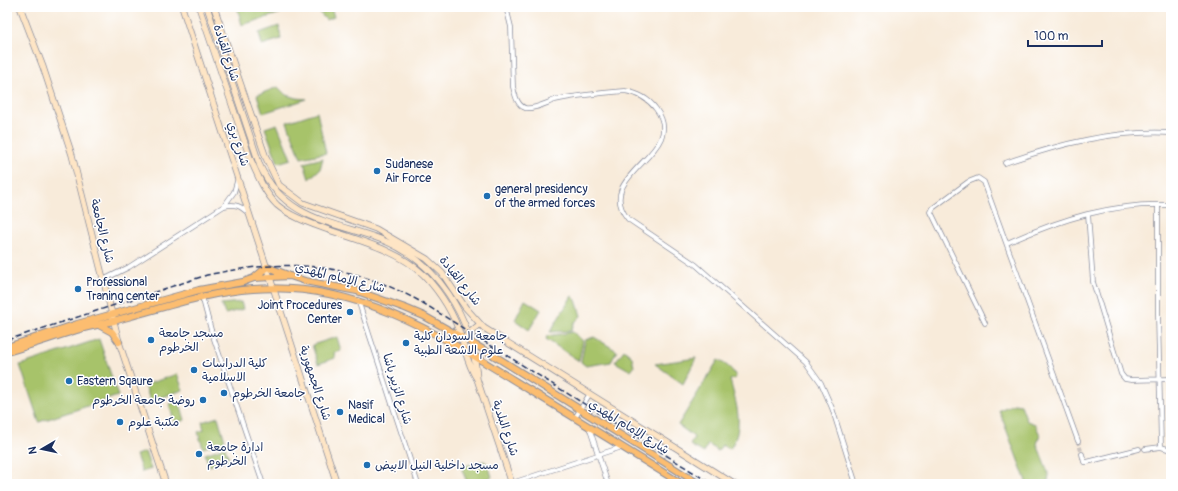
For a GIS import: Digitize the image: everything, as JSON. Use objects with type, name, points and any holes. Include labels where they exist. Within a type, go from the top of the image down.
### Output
[{"type":"main road","name":"شارع الجامعة","points":[[20,7],[43,67],[70,148],[119,342],[166,484]]},
{"type":"main road","name":"شارع بري","points":[[182,7],[273,288]]},
{"type":"main road","name":"شارع القيادة","points":[[199,7],[259,179],[276,204],[301,220],[379,247],[409,264],[423,275],[435,289],[450,312],[461,337],[470,368],[477,379]]},
{"type":"main road","name":"شارع القيادة","points":[[207,7],[266,158],[279,185],[303,203],[382,232],[427,259],[442,273],[480,324],[498,338],[734,484]]},
{"type":"main road","name":"شارع القيادة","points":[[214,7],[260,166],[274,190],[292,207],[381,240],[399,249],[426,267],[441,282],[453,300],[461,316],[473,355],[477,379]]},
{"type":"main road","points":[[222,76],[232,72]]},
{"type":"main road","points":[[254,278],[267,268],[279,270],[290,276]]},
{"type":"main road","name":"شارع الإمام المهدي","points":[[7,352],[199,290],[243,282],[254,278],[290,276],[357,291],[399,305],[424,316],[461,337],[468,337],[580,410],[699,484]]},
{"type":"main road","name":"شارع الإمام المهدي","points":[[7,347],[113,318],[202,296],[253,289],[273,288],[326,292],[386,309],[418,324],[473,355],[682,484]]},
{"type":"main road","name":"شارع الجمهورية","points":[[273,288],[337,484]]},
{"type":"main road","points":[[97,324],[112,332],[119,342]]},
{"type":"main road","points":[[468,337],[480,324]]},
{"type":"main road","name":"شارع البلدية","points":[[477,379],[511,484]]},
{"type":"street","points":[[506,7],[511,27],[513,87],[515,97],[520,105],[525,108],[531,108],[562,98],[625,91],[635,93],[643,97],[655,108],[664,124],[664,133],[653,151],[622,187],[619,195],[623,212],[628,219],[696,265],[806,362],[821,383],[832,408],[856,484]]},
{"type":"street","points":[[1005,163],[1059,145],[1105,136],[1155,132],[1171,133]]},
{"type":"street","points":[[104,280],[129,267],[224,206],[234,192],[238,177]]},
{"type":"street","points":[[985,322],[931,212],[933,208],[968,182],[982,179],[1007,243],[1078,441]]},
{"type":"street","points":[[1007,243],[1043,227],[1109,209],[1158,205],[1171,206]]},
{"type":"street","points":[[1158,205],[1161,447]]},
{"type":"street","points":[[224,206],[240,206],[249,214]]},
{"type":"street","points":[[1088,214],[1093,282],[1121,374],[1125,378],[1131,380],[1159,378],[1171,379]]},
{"type":"street","points":[[202,296],[211,330],[263,484]]},
{"type":"street","name":"شارع الزبير باشا","points":[[358,300],[418,484]]},
{"type":"street","points":[[574,418],[589,395]]},
{"type":"street","points":[[589,427],[608,484]]},
{"type":"street","points":[[511,484],[622,447]]},
{"type":"street","points":[[1145,449],[1161,447],[1171,450]]},
{"type":"street","points":[[1082,454],[1084,462],[1087,462],[1139,450]]},
{"type":"green space","points":[[237,7],[282,7],[281,13],[242,25]]},
{"type":"green space","points":[[315,7],[331,7],[334,17],[326,20]]},
{"type":"green space","points":[[279,26],[281,39],[262,45],[259,33]]},
{"type":"green space","points":[[278,87],[286,95],[307,99],[263,113],[257,95]]},
{"type":"green space","points":[[317,112],[326,153],[301,158],[287,122]]},
{"type":"green space","points":[[277,124],[291,159],[278,163],[265,128]]},
{"type":"green space","points":[[323,158],[320,169],[309,179],[304,163]]},
{"type":"green space","points":[[572,296],[576,300],[581,316],[574,323],[571,331],[550,332]]},
{"type":"green space","points":[[525,300],[541,310],[529,330],[515,320]]},
{"type":"green space","points":[[241,302],[243,309],[225,314],[221,304]]},
{"type":"green space","points":[[573,332],[583,341],[579,361],[546,339],[547,336]]},
{"type":"green space","points":[[337,337],[341,351],[334,353],[335,358],[318,364],[312,345]]},
{"type":"green space","points":[[594,337],[617,351],[611,362],[586,366],[581,362],[585,340]]},
{"type":"green space","name":"Eastern Sqaure","points":[[99,339],[118,396],[39,422],[20,365]]},
{"type":"green space","points":[[624,350],[632,357],[634,367],[631,371],[615,362]]},
{"type":"green space","points":[[696,358],[683,384],[655,364]]},
{"type":"green space","points":[[718,360],[731,369],[736,378],[730,380],[737,406],[737,432],[735,441],[730,449],[722,445],[718,451],[708,444],[704,453],[690,445],[694,437],[678,425]]},
{"type":"green space","points":[[177,374],[183,390],[150,401],[145,385]]},
{"type":"green space","points":[[179,401],[185,420],[175,423],[169,404]]},
{"type":"green space","points":[[1014,404],[1021,405],[1027,421],[1035,424],[1040,435],[1037,444],[1049,475],[1048,481],[1044,484],[1027,484],[999,410]]},
{"type":"green space","points":[[218,417],[225,441],[203,448],[198,432],[204,430],[202,422]]},
{"type":"green space","points":[[225,447],[229,459],[209,466],[205,454]]},
{"type":"green space","points":[[145,452],[151,469],[142,472],[136,455]]},
{"type":"green space","points":[[484,461],[488,464],[492,477],[472,483],[467,482],[462,470],[465,466]]},
{"type":"tunnel","points":[[1078,441],[1082,454]]},
{"type":"railway","points":[[7,340],[207,275],[265,266],[318,267],[343,272],[369,279],[396,289],[423,303],[712,484]]},
{"type":"place","name":"Sudanese Air Force","points":[[377,171]]},
{"type":"place","name":"general presidency of the armed forces","points":[[487,196]]},
{"type":"place","name":"Professional Traning center","points":[[78,289]]},
{"type":"place","name":"Joint Procedures Center","points":[[350,312]]},
{"type":"place","name":"مسجد جامعة الخرطوم","points":[[151,340]]},
{"type":"place","name":"جامعة السودان كلية علوم الاشعة الطبية","points":[[406,343]]},
{"type":"place","name":"كلية الدراسات الاسلامية","points":[[194,370]]},
{"type":"place","name":"Eastern Sqaure","points":[[69,381]]},
{"type":"place","name":"جامعة الخرطوم","points":[[224,393]]},
{"type":"place","name":"روضة جامعة الخرطوم","points":[[203,400]]},
{"type":"place","name":"Nasif Medical","points":[[340,412]]},
{"type":"place","name":"مكتبة علوم","points":[[120,422]]},
{"type":"place","name":"ادارة جامعة الخرطوم","points":[[199,454]]},
{"type":"place","name":"مسجد داخلية النيل الابيض","points":[[367,465]]}]
